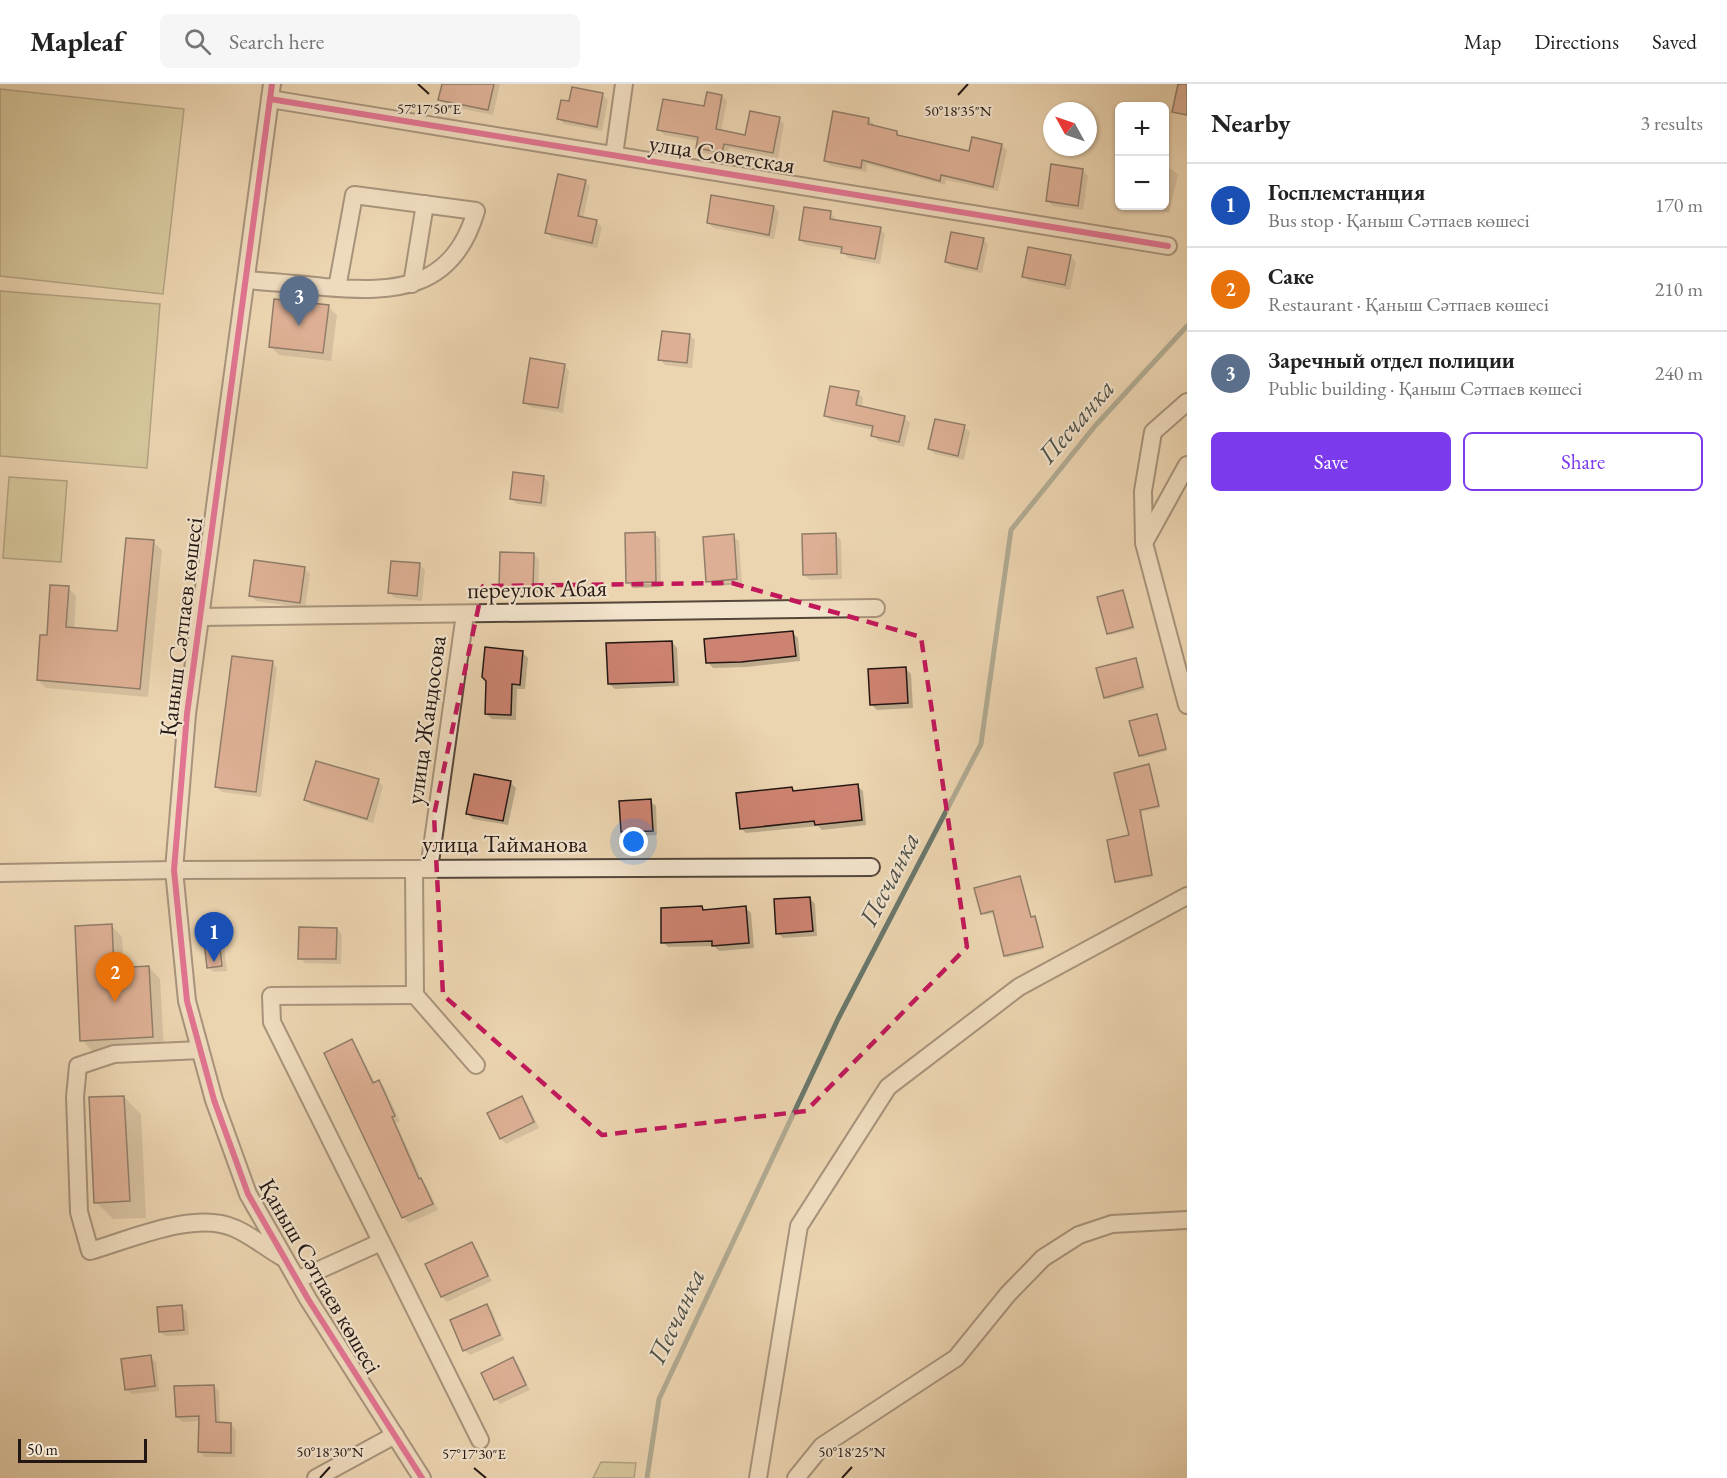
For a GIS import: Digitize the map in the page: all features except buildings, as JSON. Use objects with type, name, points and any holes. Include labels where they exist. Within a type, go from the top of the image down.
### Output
[{"type":"street","points":[[614,155],[624,84]]},
{"type":"street","name":"улца Советская","points":[[271,91],[614,155],[1168,246]]},
{"type":"street","name":"Қаныш Сәтпаев көшесі","points":[[271,91],[187,714],[174,870],[187,1001],[214,1100],[248,1194],[297,1280],[422,1478]]},
{"type":"street","points":[[246,280],[337,288],[388,288],[412,284],[429,277],[446,265],[457,253],[470,230],[476,211],[354,195],[337,288]]},
{"type":"street","points":[[412,284],[425,204]]},
{"type":"street","points":[[1187,402],[1153,432],[1143,491],[1144,543],[1187,705]]},
{"type":"street","points":[[1144,543],[1187,465]]},
{"type":"street","name":"переулок Абая","points":[[200,617],[876,608]]},
{"type":"street","name":"улица Жандосова","points":[[415,995],[422,869],[465,614]]},
{"type":"street","name":"улица Тайманова","points":[[0,873],[174,870],[871,867]]},
{"type":"street","points":[[758,1478],[799,1226],[888,1087],[1019,987],[1187,896]]},
{"type":"street","points":[[476,1065],[415,995],[272,996],[272,1022],[480,1440]]},
{"type":"street","points":[[200,1050],[114,1054],[78,1066],[75,1098],[79,1212],[90,1251],[170,1227],[207,1221],[234,1227],[285,1259]]},
{"type":"street","points":[[796,1478],[822,1446],[956,1358],[1008,1294],[1043,1258],[1079,1235],[1112,1224],[1187,1220]]},
{"type":"street","points":[[297,1280],[381,1242]]},
{"type":"street","points":[[316,1478],[395,1436]]},
{"type":"highlighted area","points":[[732,583],[921,637],[967,947],[806,1111],[602,1135],[443,995],[434,815],[483,586]]},
{"type":"shaded area","points":[[0,89],[184,109],[163,294],[0,276]]},
{"type":"shaded area","points":[[0,291],[160,304],[147,468],[0,456]]},
{"type":"shaded area","points":[[9,477],[67,481],[61,562],[3,558]]},
{"type":"shaded area","points":[[601,1462],[636,1463],[634,1478],[593,1478]]},
{"type":"waterway","name":"Песчанка","points":[[647,1478],[659,1399],[838,1019],[981,744],[1011,530],[1095,426],[1187,326]]},
{"type":"cycle path","points":[[272,84],[187,714],[174,870],[187,1001],[214,1100],[248,1194],[308,1299],[422,1478]]},
{"type":"cycle path","points":[[270,99],[1168,246]]},
{"type":"place","name":"Заречный отдел полиции","points":[[299,326]]},
{"type":"place","name":"Госплемстанция","points":[[214,962]]},
{"type":"place","name":"Саке","points":[[115,1002]]}]
